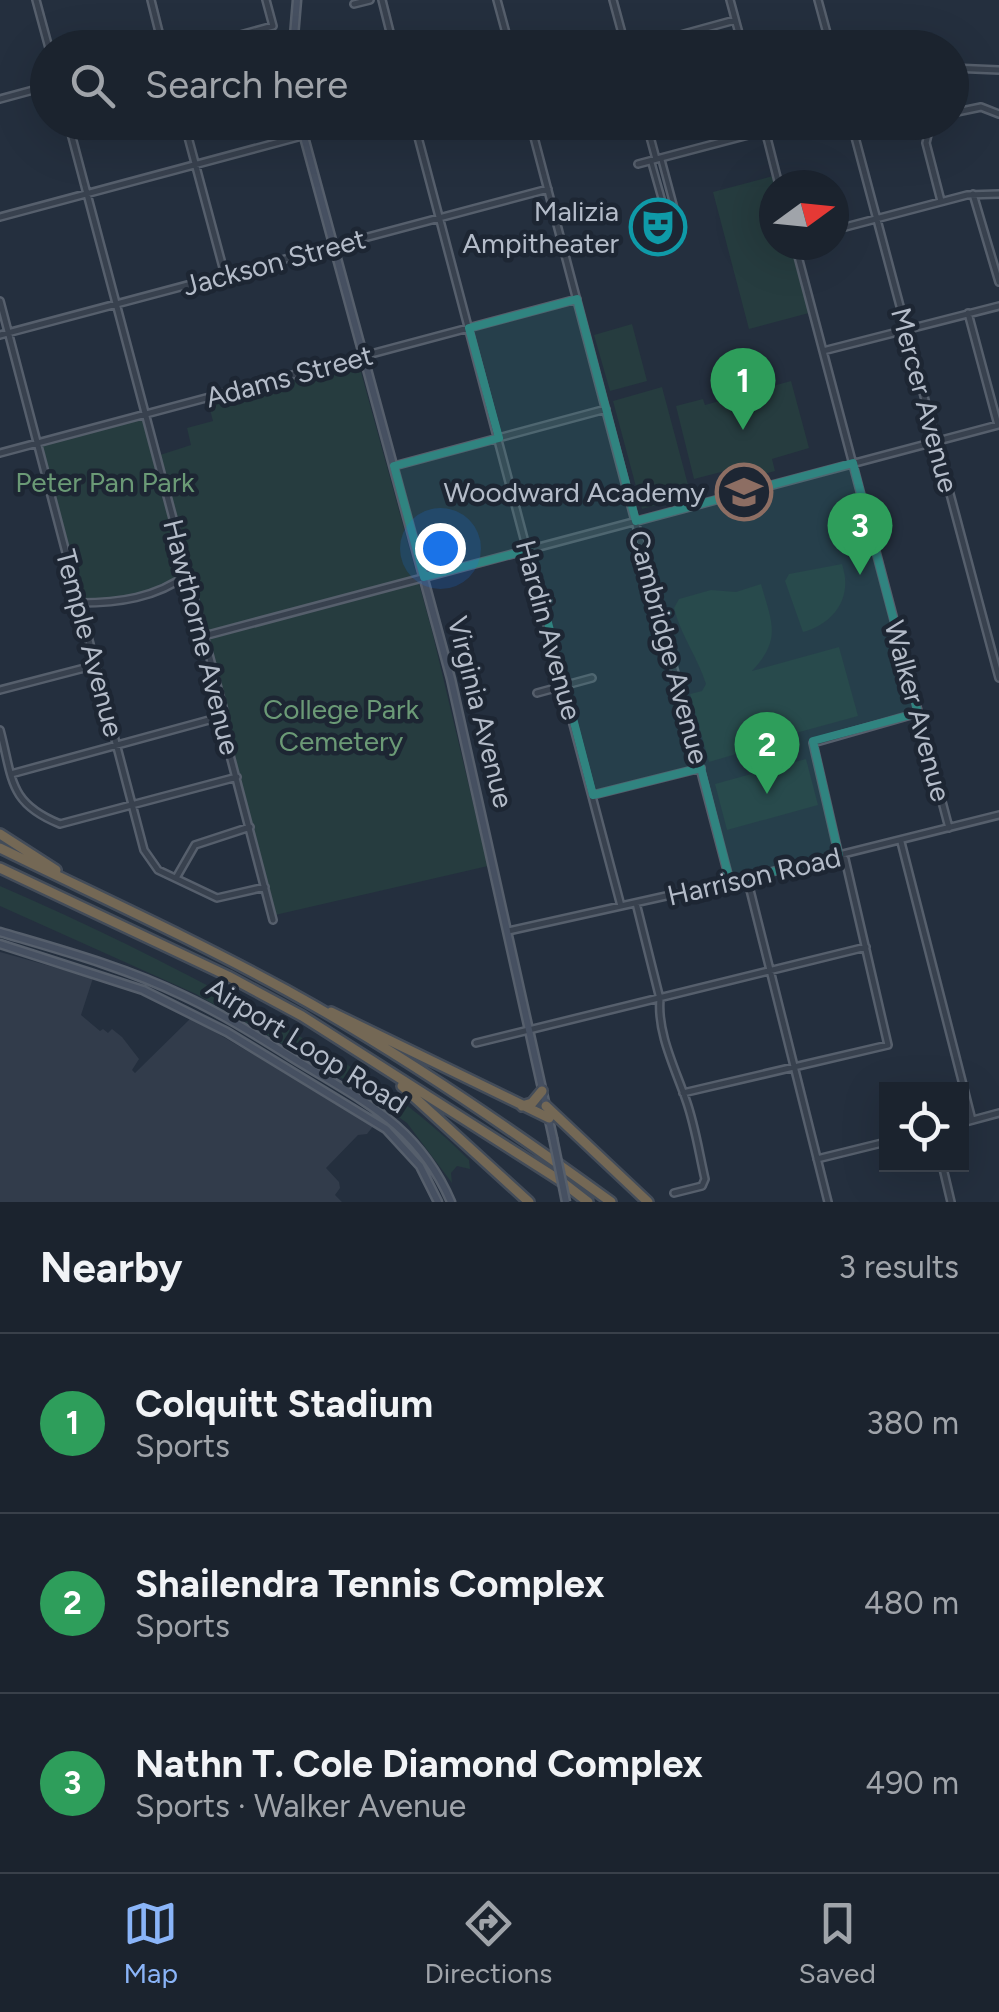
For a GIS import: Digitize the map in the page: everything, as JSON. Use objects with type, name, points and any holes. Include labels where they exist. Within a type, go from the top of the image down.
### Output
[{"type":"highway","points":[[0,834],[65,878]]},
{"type":"highway","points":[[0,848],[217,954],[313,1006],[460,1098],[611,1202]]},
{"type":"highway","points":[[0,868],[212,968],[302,1016],[588,1202]]},
{"type":"highway","points":[[313,1006],[357,1022],[548,1118]]},
{"type":"highway","points":[[302,1016],[315,1031],[408,1090],[529,1202]]},
{"type":"highway","points":[[522,1106],[532,1104],[542,1091]]},
{"type":"highway","points":[[546,1106],[648,1202]]},
{"type":"highway","points":[[553,1138],[573,1130]]},
{"type":"main road","points":[[294,30],[297,0]]},
{"type":"main road","name":"Virginia Avenue","points":[[305,140],[454,693],[566,1202]]},
{"type":"main road","name":"Airport Loop Road","points":[[0,932],[108,964],[185,996],[372,1105],[412,1138],[428,1158],[451,1202]]},
{"type":"main road","name":"Airport Loop Road","points":[[0,944],[104,976],[185,1009],[366,1114],[404,1146],[420,1166],[438,1202]]},
{"type":"street","points":[[36,0],[44,30]]},
{"type":"street","points":[[150,0],[158,30]]},
{"type":"street","points":[[258,30],[273,26],[266,0]]},
{"type":"street","points":[[354,4],[370,0]]},
{"type":"street","points":[[382,0],[390,30]]},
{"type":"street","points":[[497,0],[505,30]]},
{"type":"street","points":[[612,0],[623,30]]},
{"type":"street","points":[[730,0],[738,30]]},
{"type":"street","points":[[818,0],[826,30]]},
{"type":"street","points":[[698,30],[736,20]]},
{"type":"street","points":[[969,69],[999,70]]},
{"type":"street","points":[[0,99],[30,91]]},
{"type":"street","points":[[969,109],[981,107],[999,114]]},
{"type":"street","name":"Hawthorne Avenue","points":[[73,140],[224,711],[220,717],[273,920]]},
{"type":"street","points":[[189,140],[224,275]]},
{"type":"street","points":[[0,217],[289,140]]},
{"type":"street","name":"Hardin Avenue","points":[[419,140],[621,906]]},
{"type":"street","name":"Cambridge Avenue","points":[[535,140],[730,882]]},
{"type":"street","points":[[651,140],[671,232],[676,234],[680,230],[656,159]]},
{"type":"street","points":[[638,164],[729,140]]},
{"type":"street","points":[[766,140],[775,170]]},
{"type":"street","name":"Mercer Avenue","points":[[856,140],[999,678]]},
{"type":"street","points":[[926,140],[941,202]]},
{"type":"street","name":"Jackson Street","points":[[0,335],[548,189]]},
{"type":"street","points":[[849,226],[973,194],[999,194]]},
{"type":"street","points":[[973,194],[999,282]]},
{"type":"street","name":"Walker Avenue","points":[[799,260],[949,828]]},
{"type":"street","name":"Adams Street","points":[[0,453],[577,299]]},
{"type":"street","name":"Temple Avenue","points":[[0,300],[132,806],[149,858],[158,870],[217,898],[266,888]]},
{"type":"street","points":[[823,351],[999,306]]},
{"type":"street","points":[[204,636],[999,426],[968,313]]},
{"type":"street","points":[[991,398],[999,396]]},
{"type":"street","points":[[394,466],[606,409]]},
{"type":"street","points":[[80,603],[134,599],[166,588],[188,574]]},
{"type":"street","points":[[0,690],[96,665]]},
{"type":"street","points":[[538,693],[592,678]]},
{"type":"street","points":[[682,1093],[888,1045],[845,858],[839,856],[814,740],[918,713]]},
{"type":"street","points":[[11,774],[220,717]]},
{"type":"street","points":[[0,730],[11,774],[24,804],[60,824],[237,778]]},
{"type":"street","points":[[592,795],[701,768]]},
{"type":"street","name":"Harrison Road","points":[[508,931],[748,878],[999,815]]},
{"type":"street","points":[[176,878],[195,845],[250,828]]},
{"type":"street","points":[[900,842],[972,1120]]},
{"type":"street","points":[[748,878],[828,1202]]},
{"type":"street","points":[[636,903],[660,999],[659,1013],[705,1178],[702,1186],[674,1193]]},
{"type":"street","points":[[476,1044],[866,947]]},
{"type":"street","points":[[969,1121],[999,1114]]},
{"type":"street","points":[[817,1159],[879,1144]]},
{"type":"street","points":[[944,1172],[951,1202]]},
{"type":"highlighted area","points":[[577,299],[636,521],[853,463],[918,713],[813,741],[839,856],[730,882],[701,768],[593,795],[529,550],[424,577],[394,466],[499,438],[469,328]]},
{"type":"shaded area","points":[[0,952],[93,978],[81,1015],[100,1031],[108,1033],[112,1029],[122,1037],[139,1059],[132,1070],[135,1073],[191,1018],[374,1125],[367,1134],[358,1135],[326,1168],[339,1182],[335,1195],[342,1202],[0,1202]]},
{"type":"green space","points":[[759,180],[759,260],[795,260],[809,313],[749,329],[713,192]]},
{"type":"green space","points":[[632,324],[647,381],[610,391],[594,335]]},
{"type":"green space","name":"College Park Cemetery","points":[[358,361],[432,631],[488,866],[275,915],[224,718],[226,706],[196,584],[160,455],[191,445],[187,428],[213,421],[208,402]]},
{"type":"green space","points":[[791,381],[809,448],[772,459],[775,471],[732,486],[725,471],[694,479],[676,406],[703,399],[705,405]]},
{"type":"green space","points":[[662,387],[691,496],[642,509],[613,401]]},
{"type":"green space","name":"Peter Pan Park","points":[[146,412],[189,582],[83,603],[35,442]]},
{"type":"green space","points":[[842,564],[845,587],[839,607],[824,622],[803,632],[785,581],[789,574]]},
{"type":"green space","points":[[761,584],[771,620],[771,640],[752,671],[839,647],[858,716],[774,739],[777,749],[751,754],[750,750],[709,762],[690,694],[702,691],[706,684],[674,608],[679,599],[711,590],[736,592]]},
{"type":"green space","points":[[806,759],[818,805],[727,830],[715,784]]},
{"type":"green space","points":[[0,886],[157,959],[337,1058],[418,1114],[469,1160],[470,1169],[457,1166],[451,1173],[452,1183],[407,1123],[352,1084],[196,994],[0,906]]},
{"type":"place","name":"Malizia Ampitheater","points":[[658,227]]},
{"type":"place","name":"Colquitt Stadium","points":[[743,430]]},
{"type":"place","name":"Woodward Academy","points":[[744,492]]},
{"type":"place","name":"Nathn T. Cole Diamond Complex","points":[[860,575]]},
{"type":"place","name":"Shailendra Tennis Complex","points":[[767,794]]}]
